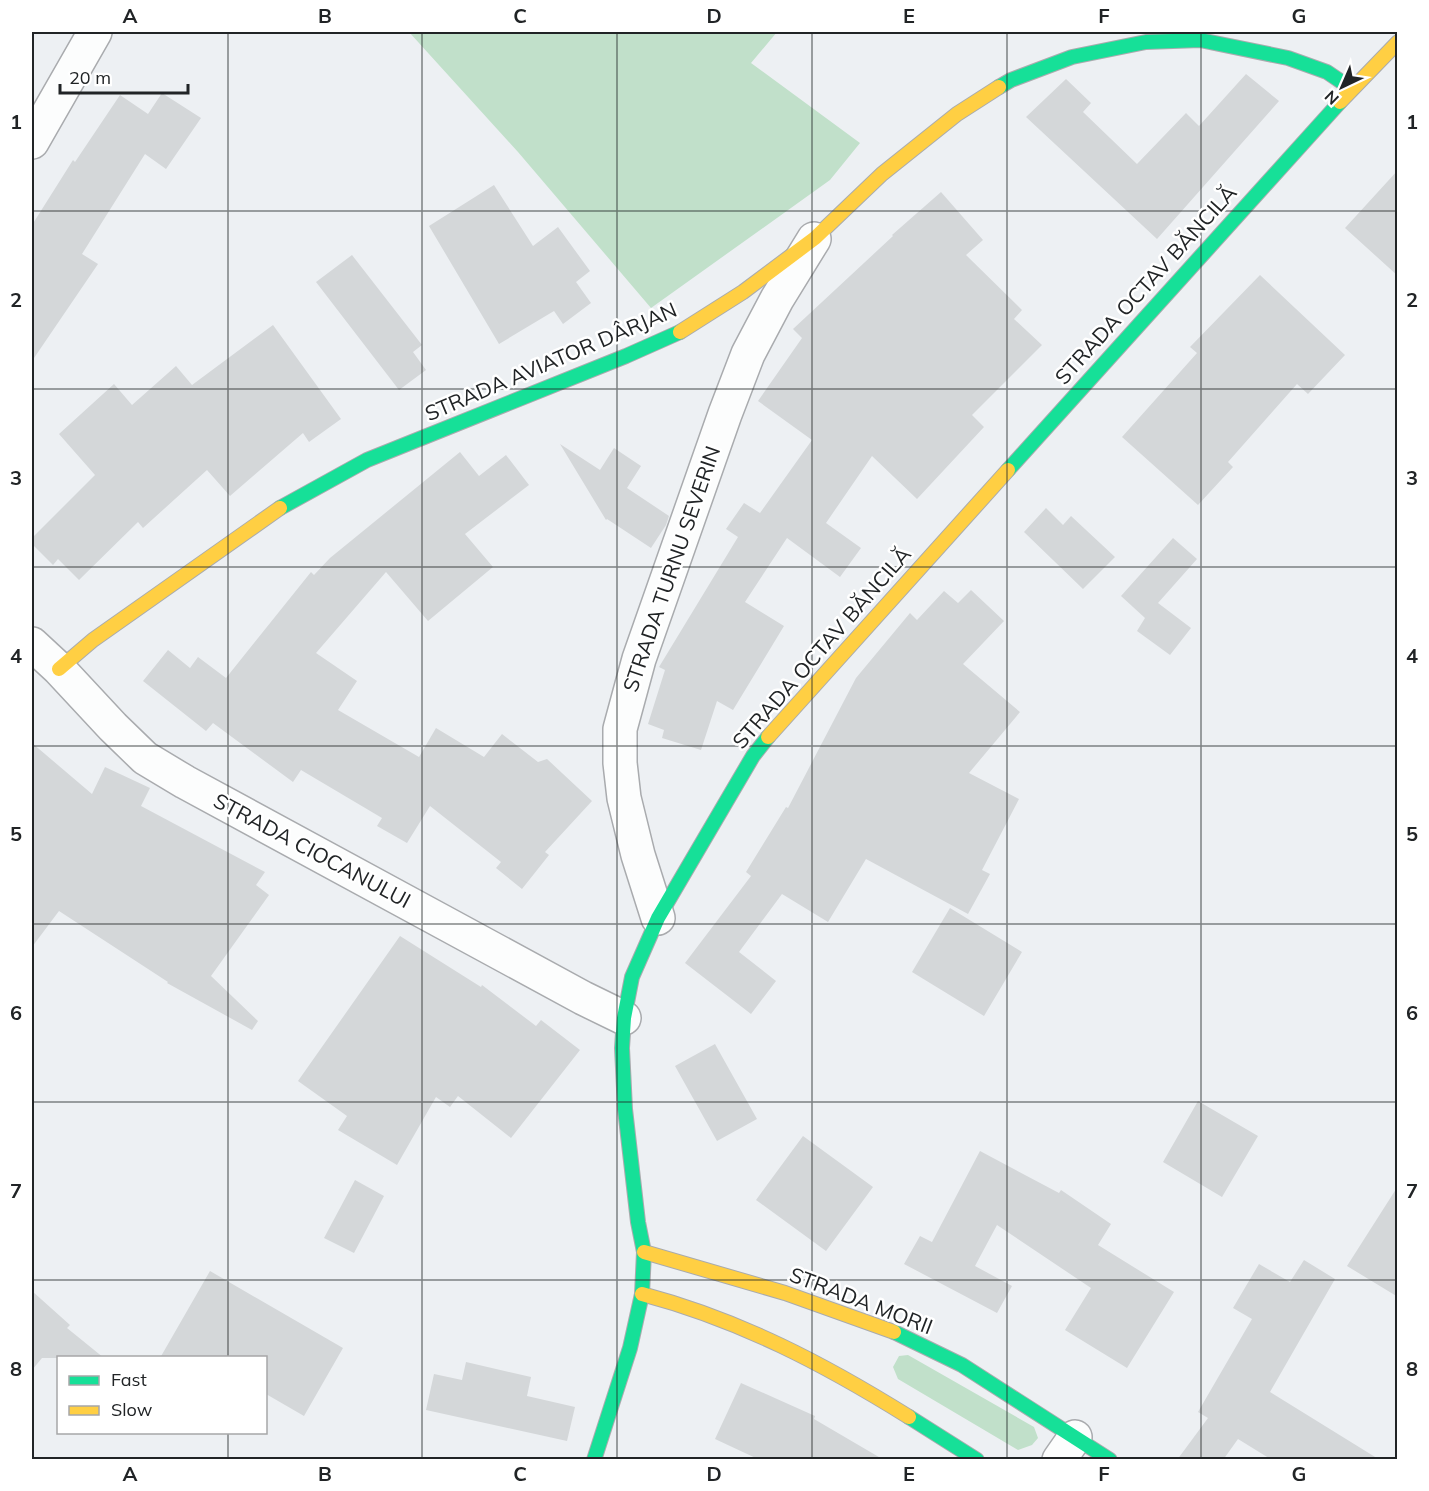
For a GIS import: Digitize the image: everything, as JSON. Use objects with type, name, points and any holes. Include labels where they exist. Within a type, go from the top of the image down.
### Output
[{"type":"street","points":[[32,142],[95,32]]},
{"type":"street","name":"STRADA AVIATOR DÂRJAN","points":[[59,669],[93,640],[288,503],[367,460],[626,356],[687,329],[743,292],[815,238],[882,174],[957,114],[1011,80],[1072,57],[1146,42],[1200,40],[1288,58],[1327,72],[1352,89]]},
{"type":"street","name":"STRADA OCTAV BĂNCILĂ","points":[[594,1460],[630,1348],[642,1294],[644,1252],[638,1222],[625,1109],[622,1048],[624,1018],[632,977],[658,918],[753,756],[774,729],[1352,89],[1398,42]]},
{"type":"street","name":"STRADA TURNU SEVERIN","points":[[658,918],[638,855],[624,798],[620,763],[620,729],[639,658],[724,414],[748,354],[777,299],[815,238]]},
{"type":"street","name":"STRADA CIOCANULUI","points":[[32,644],[59,669],[112,727],[146,758],[185,783],[624,1018]]},
{"type":"street","name":"STRADA MORII","points":[[644,1252],[786,1293],[904,1335],[962,1365],[1067,1448],[1110,1460]]},
{"type":"street","points":[[642,1294],[677,1303],[771,1339],[838,1375],[977,1460]]},
{"type":"green space","points":[[409,32],[777,32],[751,63],[860,143],[830,180],[651,308],[518,152]]},
{"type":"green space","points":[[908,1355],[1034,1427],[1038,1438],[1032,1445],[1018,1450],[898,1379],[893,1367],[899,1356]]},
{"type":"building","points":[[1246,74],[1279,101],[1157,239],[1026,117],[1066,79],[1091,103],[1083,112],[1137,164],[1186,113],[1199,126]]},
{"type":"building","points":[[162,93],[201,118],[166,169],[145,154],[82,254],[98,264],[32,361],[32,225],[73,160],[75,162],[120,95],[148,114]]},
{"type":"building","points":[[1398,170],[1398,276],[1345,228]]},
{"type":"building","points":[[494,185],[533,246],[558,227],[590,271],[576,282],[591,303],[563,324],[554,311],[499,344],[429,226]]},
{"type":"building","points":[[941,192],[983,240],[966,255],[1022,310],[1014,319],[1042,345],[972,415],[984,427],[917,499],[872,456],[826,523],[861,548],[840,577],[787,538],[745,602],[784,626],[733,710],[717,701],[701,750],[662,738],[664,730],[648,724],[665,670],[659,667],[738,537],[726,529],[744,503],[760,513],[812,440],[758,401],[802,338],[793,329]]},
{"type":"building","points":[[352,255],[422,345],[413,352],[426,370],[399,390],[316,282]]},
{"type":"building","points":[[1260,275],[1345,355],[1308,394],[1297,384],[1228,462],[1233,467],[1198,505],[1122,437],[1197,353],[1190,347]]},
{"type":"building","points":[[273,325],[341,419],[309,442],[303,433],[230,496],[207,470],[143,528],[138,522],[79,580],[58,559],[53,565],[32,544],[32,538],[95,475],[59,434],[114,384],[132,405],[176,366],[192,385]]},
{"type":"building","points":[[560,444],[600,470],[614,448],[641,466],[627,488],[669,516],[651,548],[606,520]]},
{"type":"building","points":[[460,452],[479,476],[506,455],[529,485],[465,534],[493,567],[428,621],[386,572],[316,653],[357,681],[338,710],[419,757],[436,728],[484,757],[502,734],[538,762],[547,759],[592,801],[545,852],[549,855],[522,889],[496,868],[501,862],[430,806],[407,843],[377,826],[382,818],[301,770],[293,782],[213,723],[206,731],[143,681],[168,650],[190,668],[198,657],[226,678],[311,572],[314,575],[330,558]]},
{"type":"building","points":[[1046,508],[1063,525],[1071,516],[1115,557],[1083,589],[1024,532]]},
{"type":"building","points":[[1173,538],[1197,559],[1158,603],[1191,628],[1170,655],[1137,631],[1145,618],[1121,596]]},
{"type":"building","points":[[971,590],[1004,621],[963,664],[1020,712],[969,773],[1019,799],[982,870],[990,874],[968,914],[866,859],[828,922],[782,894],[739,952],[776,981],[751,1014],[685,963],[751,876],[746,872],[786,807],[788,808],[856,678],[910,613],[917,620],[944,591],[958,603]]},
{"type":"building","points":[[32,743],[92,794],[105,767],[150,788],[141,806],[265,872],[256,885],[269,895],[211,976],[258,1021],[252,1030],[167,983],[59,911],[32,947]]},
{"type":"building","points":[[950,908],[1022,952],[984,1016],[912,972]]},
{"type":"building","points":[[400,936],[481,987],[482,985],[536,1026],[541,1020],[580,1050],[511,1138],[458,1096],[450,1107],[436,1097],[397,1165],[338,1130],[347,1116],[298,1081]]},
{"type":"building","points":[[715,1044],[757,1119],[717,1141],[675,1066]]},
{"type":"building","points":[[1198,1101],[1258,1136],[1222,1197],[1163,1162]]},
{"type":"building","points":[[803,1136],[873,1187],[826,1251],[756,1200]]},
{"type":"building","points":[[980,1151],[1059,1193],[1061,1190],[1111,1224],[1098,1245],[1174,1292],[1127,1368],[1065,1330],[1091,1288],[997,1225],[975,1266],[1012,1286],[997,1313],[904,1264],[920,1236],[932,1242]]},
{"type":"building","points":[[355,1180],[384,1196],[354,1253],[324,1238]]},
{"type":"building","points":[[1398,1186],[1398,1297],[1347,1266]]},
{"type":"building","points":[[1304,1260],[1335,1279],[1270,1392],[1380,1460],[1272,1460],[1238,1439],[1223,1460],[1177,1460],[1208,1418],[1198,1412],[1252,1319],[1233,1308],[1259,1264],[1290,1282]]},
{"type":"building","points":[[210,1271],[343,1348],[304,1416],[267,1395],[267,1356],[161,1356]]},
{"type":"building","points":[[32,1291],[70,1325],[67,1328],[102,1356],[42,1358],[32,1370]]},
{"type":"building","points":[[466,1362],[531,1377],[527,1396],[575,1407],[567,1441],[426,1410],[434,1374],[462,1380]]},
{"type":"building","points":[[741,1383],[815,1416],[814,1419],[884,1460],[760,1460],[715,1439]]},
{"type":"traffic: fast","points":[[999,87],[1011,80],[1072,57],[1146,42],[1200,40],[1288,58],[1327,72],[1352,89]]},
{"type":"traffic: fast","points":[[1008,470],[1340,102]]},
{"type":"traffic: fast","points":[[280,508],[367,460],[680,332]]},
{"type":"traffic: fast","points":[[594,1460],[630,1348],[642,1294],[644,1252],[638,1222],[625,1109],[622,1048],[624,1018],[632,977],[658,918],[753,756],[768,737]]},
{"type":"traffic: fast","points":[[894,1332],[962,1365],[1110,1460]]},
{"type":"traffic: fast","points":[[909,1417],[977,1460]]},
{"type":"traffic: slow","points":[[1340,102],[1398,42]]},
{"type":"traffic: slow","points":[[680,332],[743,292],[815,238],[882,174],[957,114],[999,87]]},
{"type":"traffic: slow","points":[[768,737],[1008,470]]},
{"type":"traffic: slow","points":[[59,669],[93,640],[280,508]]},
{"type":"traffic: slow","points":[[644,1252],[785,1293],[894,1332]]},
{"type":"traffic: slow","points":[[642,1294],[713,1317],[780,1345],[845,1379],[909,1417]]}]
